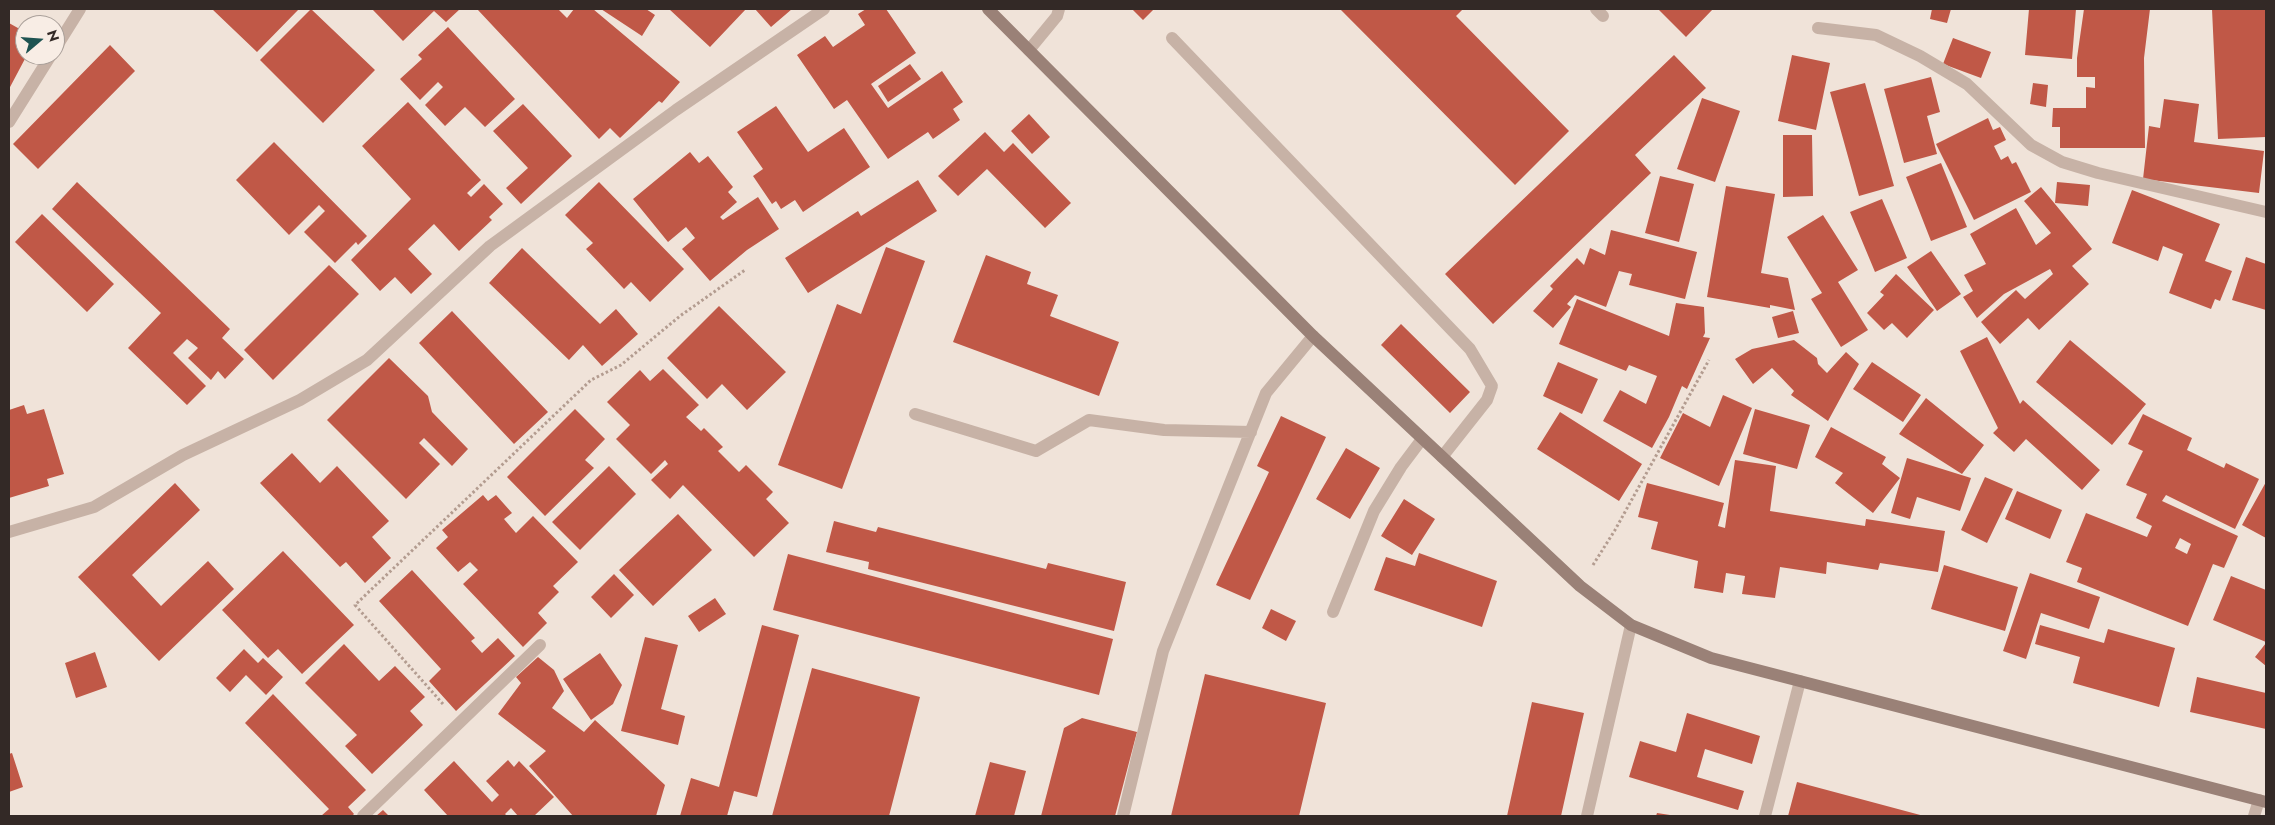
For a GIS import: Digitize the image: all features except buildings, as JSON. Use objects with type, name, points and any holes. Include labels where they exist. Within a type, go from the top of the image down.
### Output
[{"type":"street","points":[[65,33],[80,9]]},
{"type":"street","points":[[9,532],[94,507],[183,455],[300,400],[367,360],[490,246],[676,110],[824,9]]},
{"type":"street","points":[[988,9],[1313,336],[1580,586],[1631,625],[1711,658],[2262,801],[2254,816]]},
{"type":"street","points":[[1029,50],[1057,16],[1059,9]]},
{"type":"street","points":[[1818,28],[1876,35],[1920,56],[1967,84],[2031,145],[2062,162],[2098,173],[2266,210]]},
{"type":"street","points":[[1172,38],[1470,349],[1492,386],[1487,400],[1442,457]]},
{"type":"street","points":[[9,122],[45,65]]},
{"type":"street","points":[[1123,816],[1163,651],[1266,393],[1313,336]]},
{"type":"street","points":[[915,414],[1036,451],[1089,420],[1164,430],[1251,432]]},
{"type":"street","points":[[1333,612],[1374,511],[1401,467],[1422,439]]},
{"type":"street","points":[[1587,816],[1631,625]]},
{"type":"street","points":[[363,816],[540,645]]},
{"type":"street","points":[[1765,816],[1800,681]]},
{"type":"path","points":[[460,723],[355,605],[591,380],[620,365],[680,316],[745,270]]},
{"type":"path","points":[[1580,586],[1615,530],[1709,360]]}]
